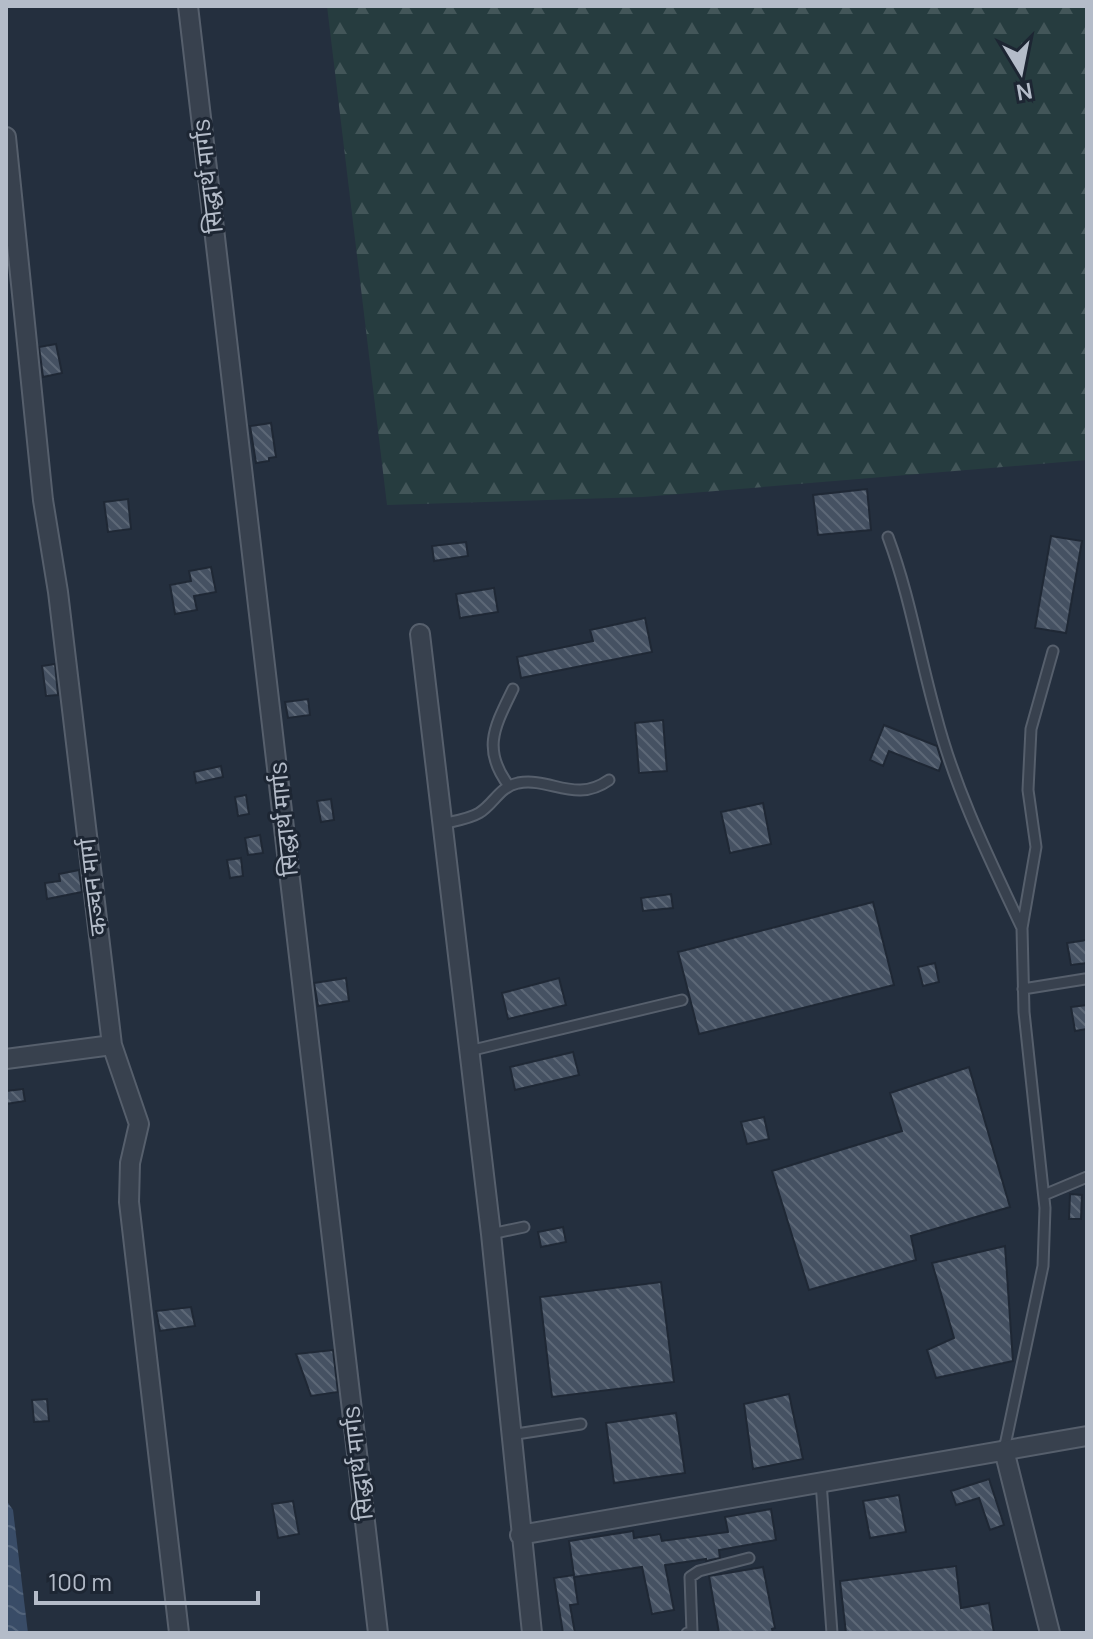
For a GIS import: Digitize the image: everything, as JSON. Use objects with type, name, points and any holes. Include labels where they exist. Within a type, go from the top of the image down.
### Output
[{"type":"street","name":"सिद्धार्थ मार्गs","points":[[188,6],[378,1633]]},
{"type":"street","name":"कञ्चन मार्ग","points":[[6,137],[43,500],[58,592],[112,1045],[139,1124],[130,1163],[129,1202],[179,1633]]},
{"type":"street","points":[[420,634],[491,1234],[532,1633]]},
{"type":"street","points":[[6,1059],[112,1045]]},
{"type":"street","points":[[520,1535],[1087,1436]]},
{"type":"street","points":[[1004,1450],[1050,1633]]},
{"type":"lane","points":[[888,537],[906,586],[936,717],[966,804],[1022,928]]},
{"type":"lane","points":[[1004,1450],[1043,1266],[1044,1195],[1023,989],[1022,928],[1036,847],[1028,790],[1031,729],[1053,651]]},
{"type":"lane","points":[[509,786],[498,770],[491,739],[513,689]]},
{"type":"lane","points":[[442,824],[479,813],[509,786],[521,783],[596,790],[609,780]]},
{"type":"lane","points":[[1023,989],[1085,979]]},
{"type":"lane","points":[[469,1051],[682,1000]]},
{"type":"lane","points":[[1044,1195],[1087,1177]]},
{"type":"lane","points":[[491,1234],[524,1227]]},
{"type":"lane","points":[[510,1435],[581,1424]]},
{"type":"lane","points":[[821,1482],[832,1633]]},
{"type":"lane","points":[[690,1633],[690,1577],[699,1571],[749,1558]]},
{"type":"green space","points":[[327,6],[1087,6],[1087,460],[643,497],[387,505]]},
{"type":"water","points":[[6,1500],[13,1510],[28,1633],[6,1633]]},
{"type":"building","points":[[56,344],[62,373],[43,377],[39,347]]},
{"type":"building","points":[[271,423],[276,457],[256,463],[250,426]]},
{"type":"building","points":[[867,489],[871,530],[818,535],[813,495]]},
{"type":"building","points":[[128,499],[131,529],[108,532],[104,502]]},
{"type":"building","points":[[1051,536],[1082,541],[1066,633],[1035,628]]},
{"type":"building","points":[[466,542],[468,556],[434,561],[432,546]]},
{"type":"building","points":[[211,567],[216,592],[194,596],[197,610],[175,614],[170,585],[191,581],[189,571]]},
{"type":"building","points":[[494,588],[498,612],[460,618],[456,594]]},
{"type":"building","points":[[645,618],[652,652],[521,678],[517,657],[593,641],[590,630]]},
{"type":"building","points":[[55,664],[58,695],[46,696],[42,666]]},
{"type":"building","points":[[308,699],[310,715],[288,718],[285,702]]},
{"type":"building","points":[[663,720],[667,771],[639,773],[635,723]]},
{"type":"building","points":[[884,725],[937,746],[942,762],[939,771],[889,751],[883,766],[870,760]]},
{"type":"building","points":[[221,766],[223,777],[196,783],[194,772]]},
{"type":"building","points":[[246,795],[249,814],[238,816],[235,797]]},
{"type":"building","points":[[331,799],[334,820],[321,822],[317,801]]},
{"type":"building","points":[[763,803],[771,844],[730,853],[721,812]]},
{"type":"building","points":[[260,835],[263,853],[248,855],[245,838]]},
{"type":"building","points":[[241,858],[243,876],[230,878],[227,860]]},
{"type":"building","points":[[79,870],[82,892],[47,899],[45,883],[60,881],[59,874]]},
{"type":"building","points":[[671,894],[673,908],[643,911],[641,898]]},
{"type":"building","points":[[873,902],[894,985],[699,1034],[678,952]]},
{"type":"building","points":[[1087,940],[1087,963],[1071,965],[1067,943]]},
{"type":"building","points":[[935,963],[939,982],[923,986],[918,967]]},
{"type":"building","points":[[346,978],[349,1001],[318,1006],[314,983]]},
{"type":"building","points":[[559,978],[566,1005],[508,1019],[502,993]]},
{"type":"building","points":[[1087,1005],[1087,1029],[1075,1031],[1071,1007]]},
{"type":"building","points":[[573,1052],[579,1075],[515,1090],[510,1067]]},
{"type":"building","points":[[969,1067],[1010,1207],[911,1236],[916,1260],[809,1290],[772,1171],[902,1131],[890,1093]]},
{"type":"building","points":[[23,1089],[25,1101],[6,1104],[6,1091]]},
{"type":"building","points":[[764,1117],[769,1139],[747,1144],[741,1122]]},
{"type":"building","points":[[1070,1194],[1082,1195],[1081,1219],[1069,1219]]},
{"type":"building","points":[[563,1227],[566,1242],[541,1247],[538,1232]]},
{"type":"building","points":[[1005,1246],[1013,1361],[936,1378],[927,1350],[954,1338],[932,1263]]},
{"type":"building","points":[[661,1282],[674,1382],[552,1397],[540,1297]]},
{"type":"building","points":[[191,1307],[195,1326],[160,1331],[156,1311]]},
{"type":"building","points":[[333,1350],[338,1392],[311,1396],[296,1354]]},
{"type":"building","points":[[789,1394],[803,1459],[753,1469],[744,1404]]},
{"type":"building","points":[[47,1399],[49,1421],[34,1422],[32,1400]]},
{"type":"building","points":[[676,1413],[685,1473],[614,1483],[606,1423]]},
{"type":"building","points":[[989,1479],[1004,1525],[990,1530],[979,1498],[956,1505],[951,1491]]},
{"type":"building","points":[[899,1495],[906,1532],[870,1538],[863,1501]]},
{"type":"building","points":[[293,1501],[299,1534],[278,1538],[272,1504]]},
{"type":"building","points":[[771,1509],[776,1540],[719,1550],[720,1558],[665,1565],[674,1610],[652,1614],[642,1567],[574,1577],[578,1604],[570,1605],[575,1633],[563,1633],[554,1578],[574,1575],[569,1541],[633,1531],[634,1538],[660,1534],[662,1541],[728,1532],[725,1517]]},
{"type":"building","points":[[956,1566],[961,1608],[989,1603],[994,1633],[846,1633],[840,1581]]},
{"type":"building","points":[[763,1567],[775,1628],[772,1629],[773,1633],[719,1633],[709,1576]]}]
